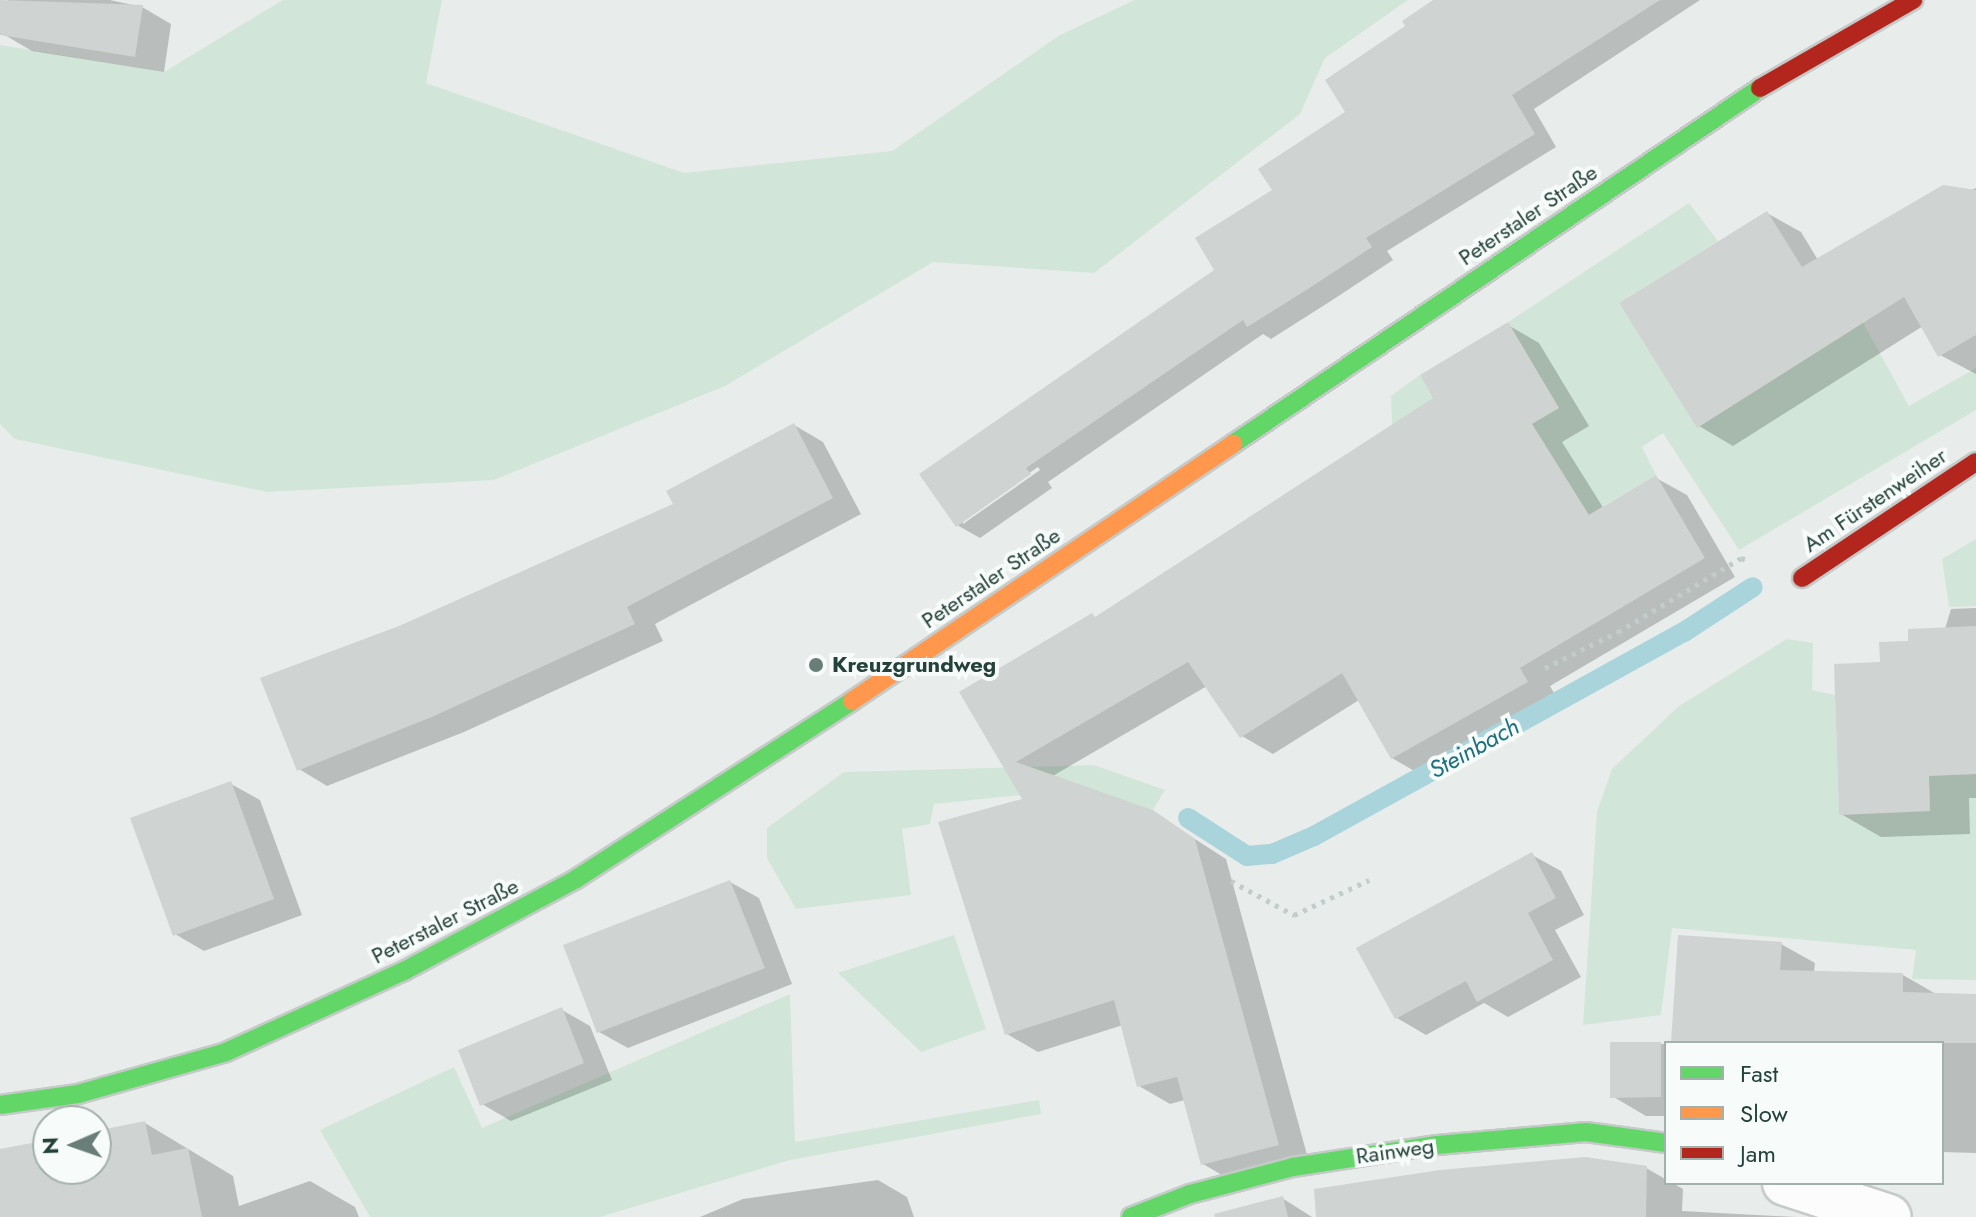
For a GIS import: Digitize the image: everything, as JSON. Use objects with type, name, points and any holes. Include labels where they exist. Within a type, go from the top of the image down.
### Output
[{"type":"main road","name":"Peterstaler Straße","points":[[0,1105],[78,1094],[226,1052],[404,971],[576,879],[794,740],[1785,71],[1913,0]]},
{"type":"main road","name":"Am Fürstenweiher","points":[[1802,578],[1976,462]]},
{"type":"main road","name":"Rainweg","points":[[1131,1217],[1190,1194],[1293,1167],[1437,1145],[1586,1132],[1664,1143]]},
{"type":"street","points":[[1791,1185],[1889,1217]]},
{"type":"path","points":[[1545,668],[1618,632],[1741,558],[1802,578]]},
{"type":"path","points":[[1231,881],[1294,915],[1369,880]]},
{"type":"green space","points":[[283,0],[442,0],[426,83],[684,173],[892,151],[1060,35],[1135,0],[1408,0],[1325,58],[1300,114],[1094,273],[933,262],[725,386],[494,480],[267,492],[15,439],[0,424],[0,45],[164,72]]},
{"type":"green space","points":[[1689,203],[1718,241],[1619,303],[1697,427],[1862,321],[1909,406],[1976,368],[1976,410],[1739,550],[1663,433],[1642,447],[1656,475],[1489,573],[1392,424],[1391,396],[1420,375],[1490,493],[1552,457],[1532,424],[1508,322]]},
{"type":"green space","points":[[1976,539],[1976,606],[1949,607],[1942,559]]},
{"type":"green space","points":[[1787,639],[1813,643],[1812,690],[1835,695],[1839,815],[1930,811],[1929,776],[1976,774],[1976,980],[1912,979],[1916,950],[1672,928],[1661,1015],[1583,1025],[1597,812],[1612,769],[1679,706]]},
{"type":"green space","points":[[1094,765],[1165,790],[1153,810],[1089,788],[934,804],[930,824],[902,829],[911,895],[796,909],[767,858],[767,828],[844,772]]},
{"type":"green space","points":[[954,935],[986,1029],[921,1052],[838,973]]},
{"type":"green space","points":[[790,994],[795,1142],[1039,1100],[1041,1114],[790,1160],[600,1217],[370,1217],[320,1130],[454,1067],[482,1128]]},
{"type":"building","points":[[0,0],[143,5],[135,57],[0,35]]},
{"type":"building","points":[[1433,0],[1660,0],[1512,95],[1535,134],[1366,238],[1372,247],[1311,287],[1247,327],[1243,320],[1026,468],[1031,474],[956,527],[919,474],[1214,270],[1195,238],[1272,190],[1258,169],[1345,112],[1325,80],[1405,26],[1402,21]]},
{"type":"building","points":[[1943,185],[1976,190],[1976,335],[1938,357],[1904,297],[1697,428],[1619,303],[1767,211],[1802,267]]},
{"type":"building","points":[[1508,322],[1559,408],[1532,424],[1589,515],[1656,475],[1705,558],[1520,668],[1528,682],[1391,759],[1342,673],[1240,738],[1188,662],[1016,762],[1153,810],[1195,839],[1279,1145],[1201,1165],[1177,1077],[1137,1087],[1114,1000],[1005,1035],[938,822],[1022,799],[959,692],[1092,613],[1095,617],[1433,398],[1420,375]]},
{"type":"building","points":[[794,423],[833,498],[627,607],[635,624],[434,716],[297,771],[260,678],[399,626],[673,504],[666,491]]},
{"type":"building","points":[[1976,626],[1976,774],[1929,776],[1930,811],[1839,815],[1834,664],[1880,662],[1879,642],[1908,641],[1908,629]]},
{"type":"building","points":[[231,781],[274,899],[173,936],[130,818]]},
{"type":"building","points":[[1532,852],[1556,898],[1528,913],[1553,960],[1477,1002],[1466,981],[1395,1019],[1356,948]]},
{"type":"building","points":[[730,880],[765,968],[597,1033],[563,945]]},
{"type":"building","points":[[1678,935],[1782,942],[1780,970],[1903,973],[1903,992],[1976,994],[1976,1043],[1671,1041]]},
{"type":"building","points":[[562,1007],[584,1063],[480,1106],[458,1050]]},
{"type":"building","points":[[1610,1042],[1661,1042],[1661,1097],[1610,1098]]},
{"type":"building","points":[[145,1121],[152,1155],[188,1148],[202,1217],[0,1217],[0,1149],[32,1143],[32,1185],[112,1185],[112,1128]]},
{"type":"building","points":[[1585,1157],[1647,1166],[1646,1217],[1316,1217],[1314,1189],[1440,1170]]},
{"type":"building","points":[[1283,1196],[1288,1217],[1215,1217],[1214,1214]]},
{"type":"waterway","name":"Steinbach","points":[[1188,818],[1247,856],[1272,854],[1314,836],[1684,632],[1753,587]]},
{"type":"traffic: fast","points":[[1233,444],[1760,88]]},
{"type":"traffic: fast","points":[[0,1105],[78,1094],[226,1052],[404,971],[576,879],[852,701]]},
{"type":"traffic: fast","points":[[1131,1217],[1190,1194],[1293,1167],[1437,1145],[1586,1132],[1664,1143]]},
{"type":"traffic: slow","points":[[852,701],[1233,444]]},
{"type":"traffic: jam","points":[[1760,88],[1913,0]]},
{"type":"traffic: jam","points":[[1802,578],[1976,462]]},
{"type":"place","name":"Kreuzgrundweg","points":[[816,665]]}]
